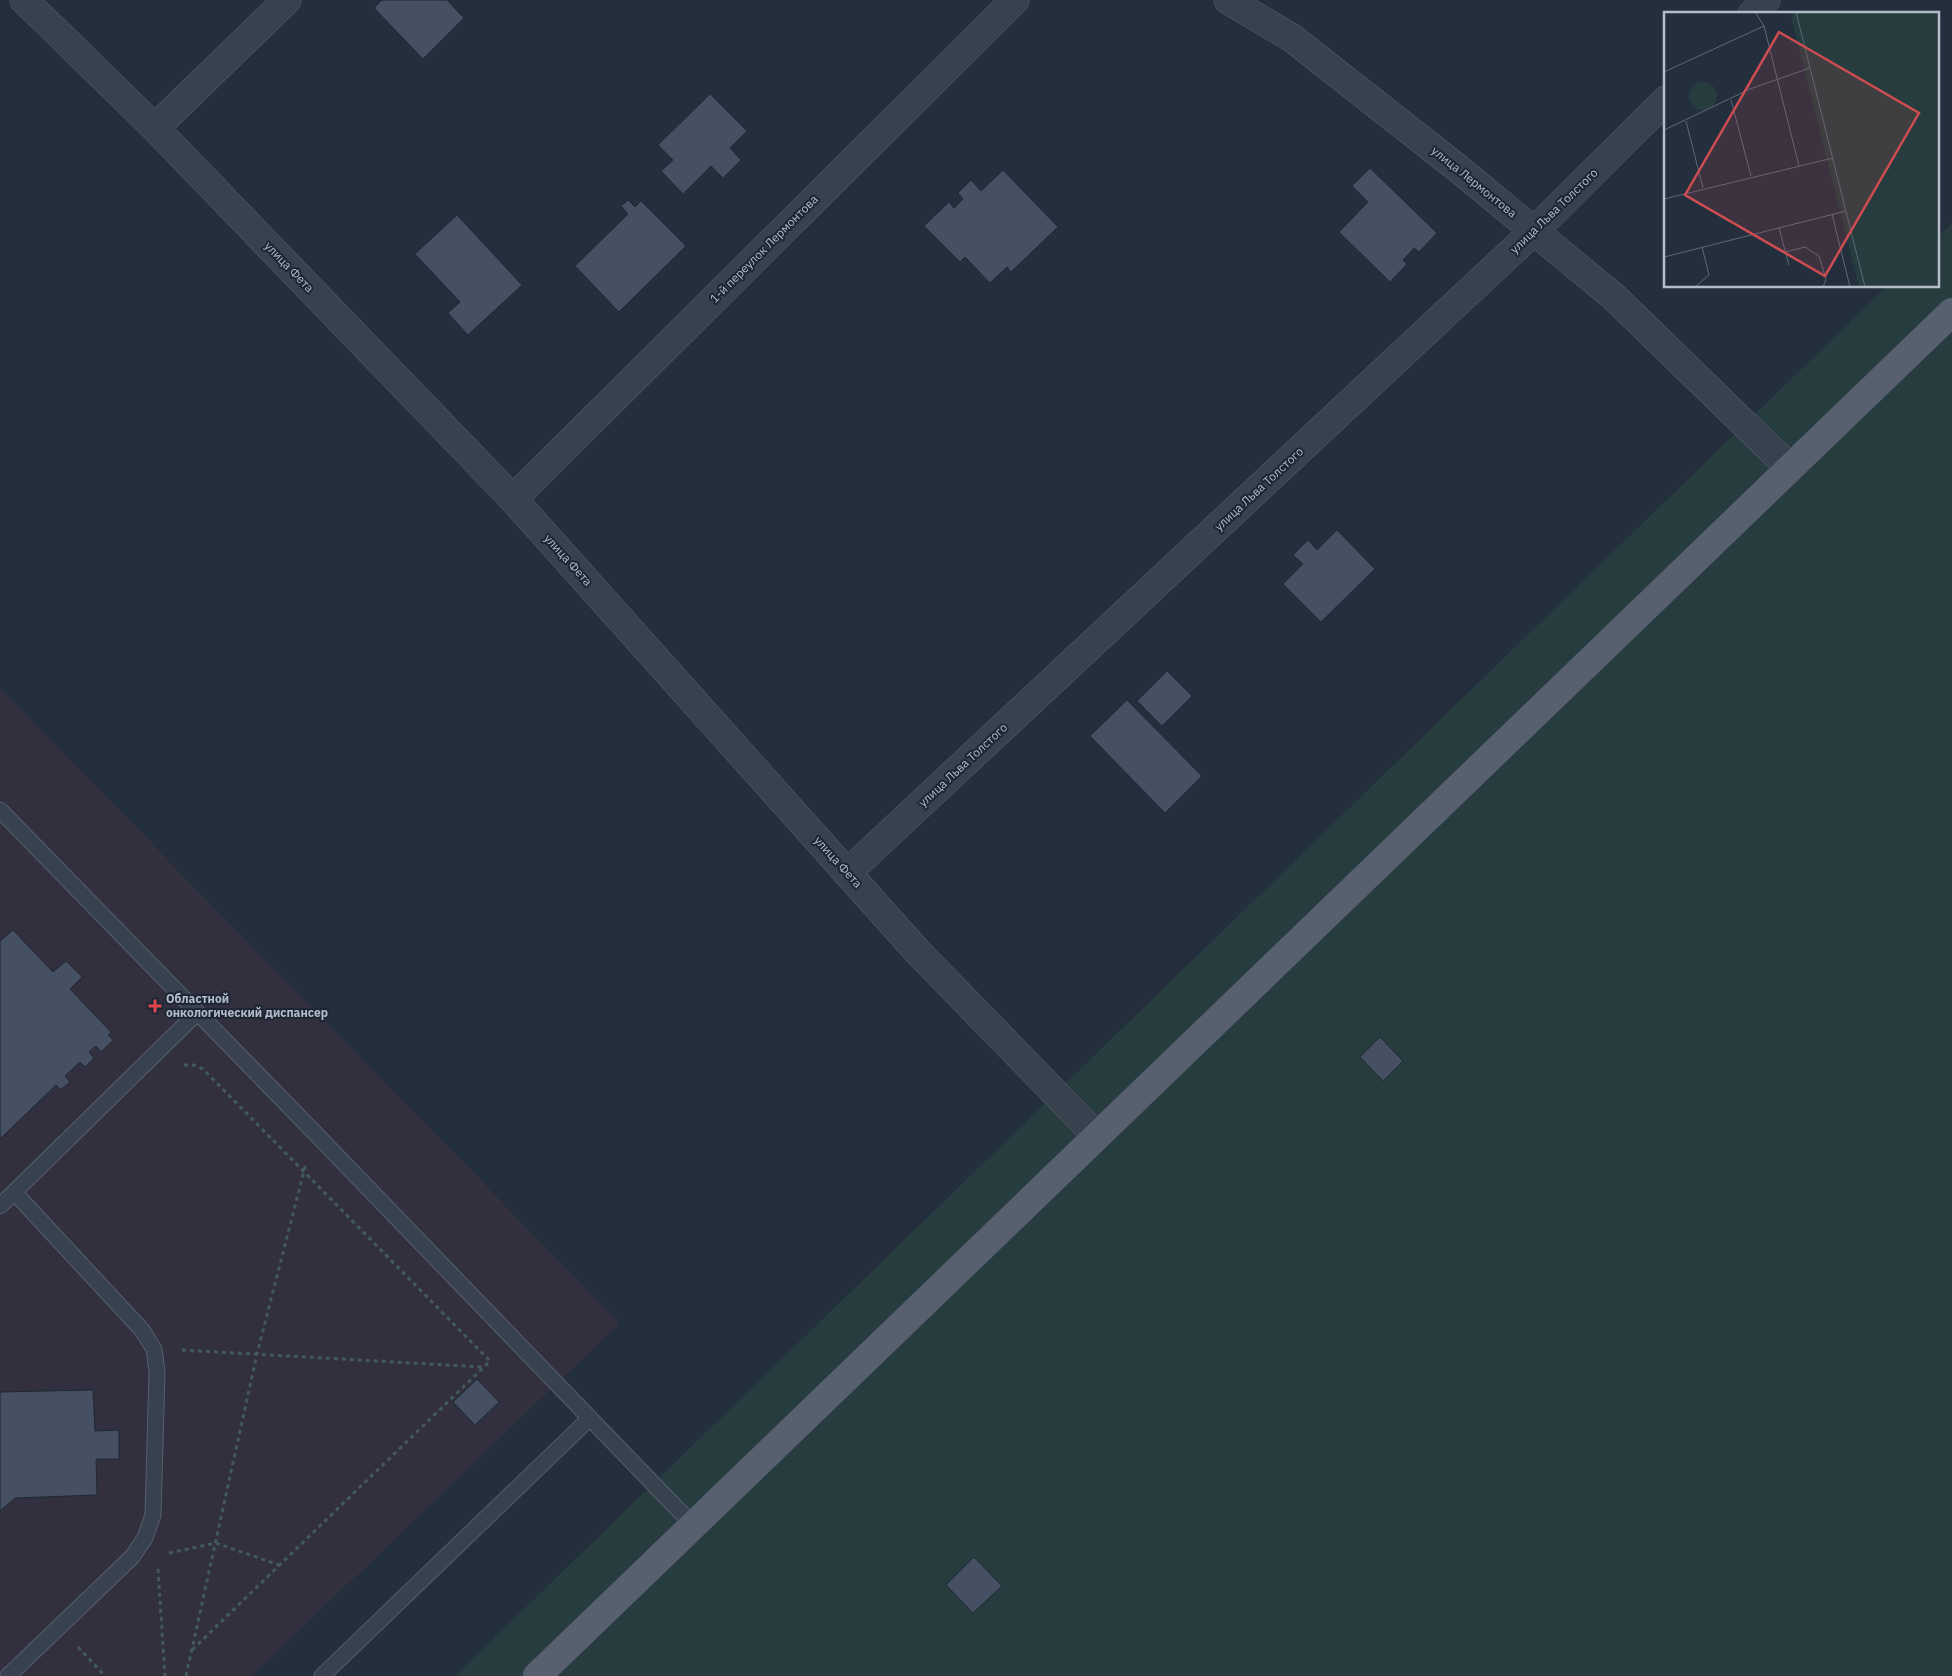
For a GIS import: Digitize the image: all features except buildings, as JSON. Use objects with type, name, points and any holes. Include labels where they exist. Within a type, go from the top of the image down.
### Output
[{"type":"main road","points":[[537,1676],[1096,1135],[1952,312]]},
{"type":"street","name":"улица Фета","points":[[24,0],[155,128],[513,499],[917,951],[1096,1135]]},
{"type":"street","points":[[155,128],[287,0]]},
{"type":"street","name":"1-й переулок Лермонтова","points":[[513,499],[1016,0]]},
{"type":"street","name":"улица Лермонтова","points":[[1228,0],[1292,38],[1460,170],[1614,297],[1790,468]]},
{"type":"street","points":[[1754,12],[1766,0]]},
{"type":"street","name":"улица Льва Толстого","points":[[847,873],[1534,231],[1664,102]]},
{"type":"lane","points":[[0,810],[693,1525]]},
{"type":"lane","points":[[0,1206],[197,1012]]},
{"type":"lane","points":[[8,1676],[132,1557],[145,1538],[154,1515],[157,1372],[154,1349],[142,1330],[14,1192]]},
{"type":"lane","points":[[322,1676],[590,1418]]},
{"type":"path","points":[[180,1066],[194,1065],[204,1069],[490,1361],[192,1650]]},
{"type":"path","points":[[186,1676],[257,1354],[313,1131]]},
{"type":"path","points":[[154,1349],[483,1367]]},
{"type":"path","points":[[154,1515],[165,1676]]},
{"type":"path","points":[[157,1556],[216,1543],[279,1566]]},
{"type":"path","points":[[59,1627],[105,1676]]},
{"type":"shaded area","name":"Областной онкологический диспансер","points":[[0,688],[620,1323],[252,1676],[0,1676]]},
{"type":"green space","points":[[1952,223],[1952,1676],[455,1676],[1885,288],[1940,288],[1940,235]]},
{"type":"place","name":"Областной онкологический диспансер","points":[[155,1006]]}]
